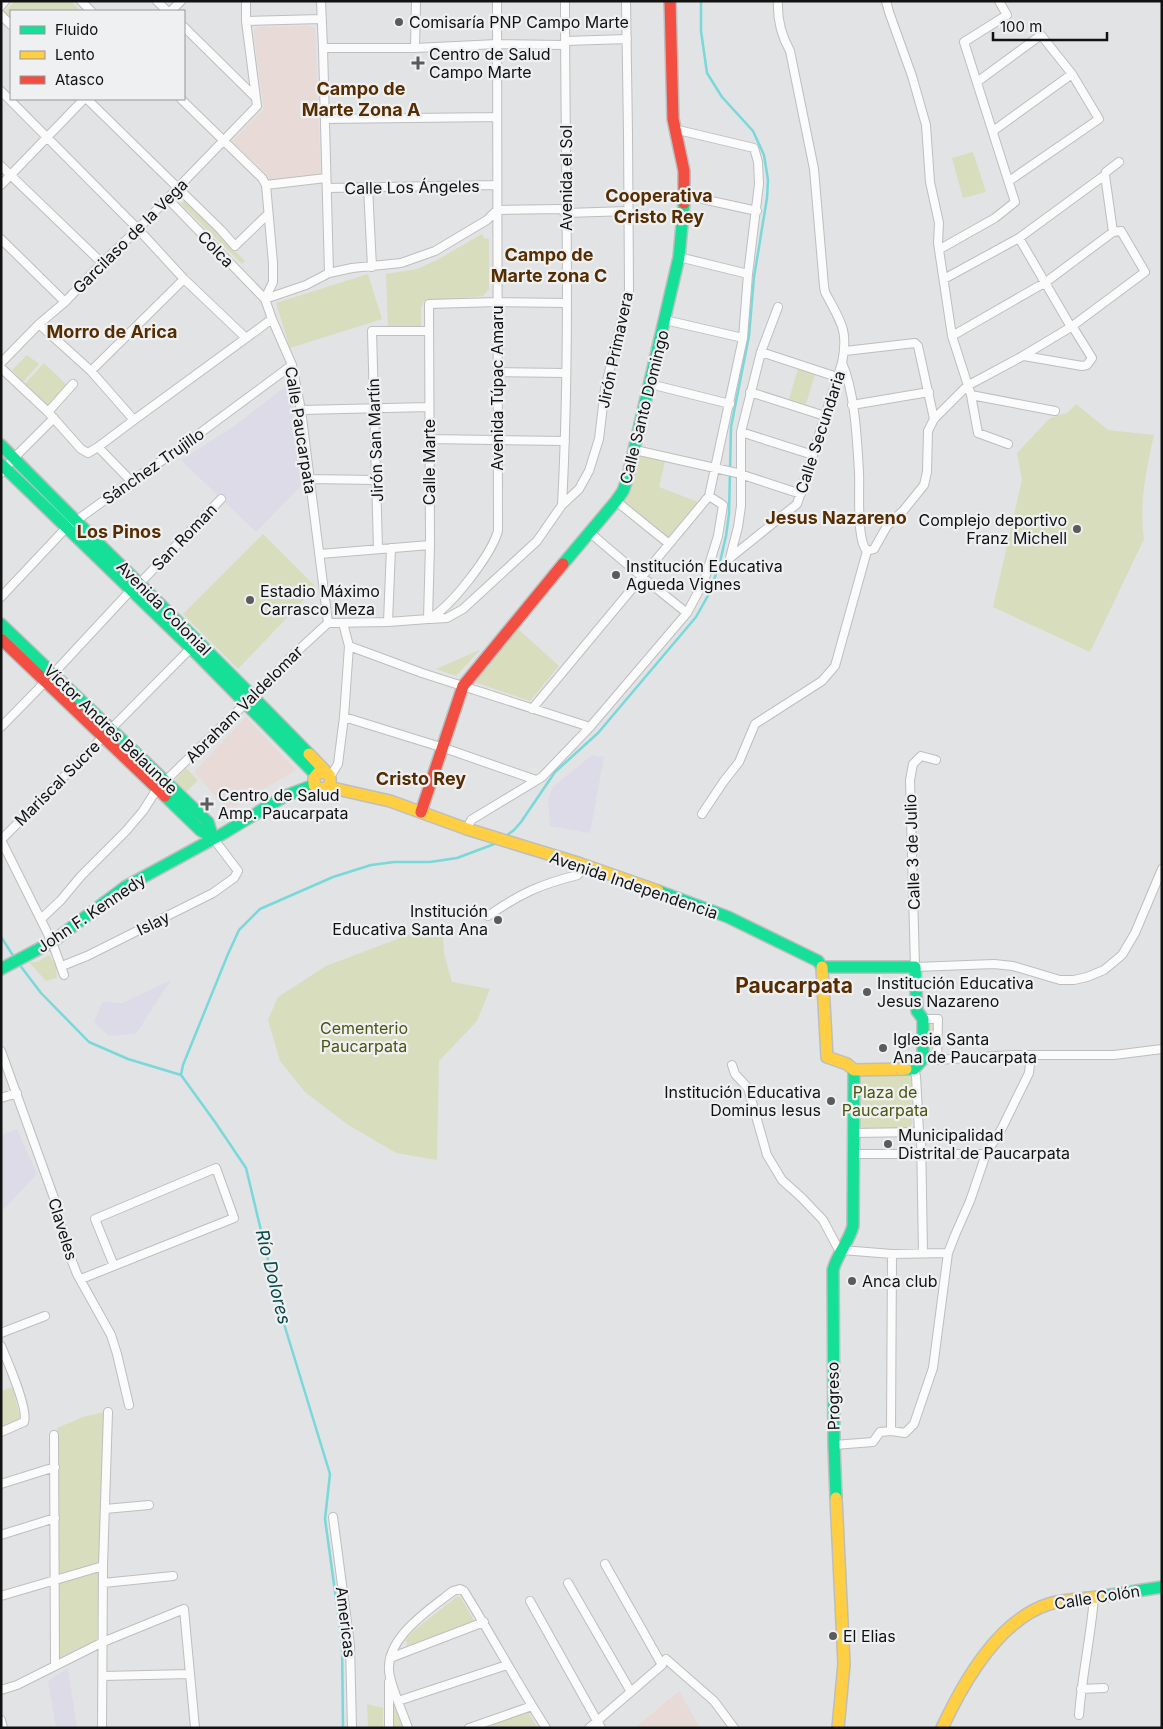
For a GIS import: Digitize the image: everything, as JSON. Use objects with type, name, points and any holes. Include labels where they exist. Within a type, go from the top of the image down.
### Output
[{"type":"main road","name":"Calle Santo Domingo","points":[[421,812],[444,748],[463,686],[616,501],[623,491],[627,480],[679,258],[684,171],[674,129],[670,1]]},
{"type":"main road","name":"Avenida Colonial","points":[[1,445],[75,521],[135,587]]},
{"type":"main road","name":"Avenida Colonial","points":[[3,469],[66,528],[135,587],[195,645],[324,779]]},
{"type":"main road","name":"Víctor Andres Belaunde","points":[[1,624],[50,678]]},
{"type":"main road","name":"Víctor Andres Belaunde","points":[[1,639],[50,678],[161,785],[208,822],[212,838]]},
{"type":"main road","name":"Avenida Independencia","points":[[324,779],[349,792],[390,801],[467,829],[537,852],[582,864],[668,894],[728,917],[818,961],[822,967]]},
{"type":"main road","name":"John F. Kennedy","points":[[6,966],[52,942],[125,887],[285,796],[324,779]]},
{"type":"main road","points":[[822,967],[915,968],[917,1011],[923,1019],[923,1059],[914,1069],[854,1070],[844,1062],[827,1057],[822,967]]},
{"type":"main road","name":"Progreso","points":[[838,1728],[844,1664],[834,1445],[833,1270],[834,1259],[852,1233],[853,1226],[854,1070]]},
{"type":"main road","name":"Calle Colón","points":[[942,1728],[981,1659],[1005,1631],[1024,1616],[1049,1604],[1162,1587]]},
{"type":"street","points":[[1,6],[5,1]]},
{"type":"street","points":[[81,1],[90,10]]},
{"type":"street","points":[[157,1],[168,10]]},
{"type":"street","points":[[170,10],[181,1]]},
{"type":"street","points":[[246,1],[246,20],[255,97]]},
{"type":"street","points":[[321,1],[324,48],[324,119],[329,273]]},
{"type":"street","points":[[416,1],[416,48]]},
{"type":"street","name":"Avenida Túpac Amaru","points":[[428,619],[447,605],[487,556],[498,532],[497,1]]},
{"type":"street","name":"Avenida el Sol","points":[[562,505],[567,303],[565,1]]},
{"type":"street","name":"Jirón Primavera","points":[[428,619],[447,618],[463,610],[537,541],[562,505],[579,489],[589,471],[599,439],[605,389],[629,290],[626,1]]},
{"type":"street","name":"Calle Secundaria","points":[[739,474],[741,506],[730,558],[796,506],[845,350],[844,329],[825,292],[814,169],[790,52],[783,38],[777,13],[778,1]]},
{"type":"street","points":[[886,1],[912,76],[926,125],[930,182],[939,222],[940,249],[952,336],[970,395],[978,433],[1008,444]]},
{"type":"street","points":[[940,249],[995,218],[1015,202],[964,42],[1007,15],[999,1]]},
{"type":"street","points":[[246,20],[321,18]]},
{"type":"street","points":[[185,28],[255,97]]},
{"type":"street","points":[[977,82],[1041,35],[1072,74],[1099,119],[1009,181]]},
{"type":"street","points":[[324,48],[416,48],[627,39]]},
{"type":"street","points":[[993,131],[1072,74]]},
{"type":"street","points":[[1,91],[10,100]]},
{"type":"street","name":"Garcilaso de la Vega","points":[[1,363],[168,199],[257,106],[255,97]]},
{"type":"street","points":[[10,100],[138,229],[184,279],[246,338]]},
{"type":"street","points":[[1,185],[85,100]]},
{"type":"street","points":[[87,100],[178,187],[235,246],[268,214]]},
{"type":"street","points":[[181,100],[262,178],[266,185],[273,282],[265,299]]},
{"type":"street","points":[[324,119],[497,116]]},
{"type":"street","points":[[532,708],[709,496],[718,468],[743,338],[748,274],[757,210],[758,162],[754,148],[674,129]]},
{"type":"street","points":[[944,279],[1019,238],[1119,162]]},
{"type":"street","points":[[1,166],[102,262]]},
{"type":"street","points":[[1105,174],[1113,232]]},
{"type":"street","points":[[266,185],[326,178]]},
{"type":"street","name":"Calle Los Ángeles","points":[[327,188],[497,185]]},
{"type":"street","points":[[368,187],[372,267]]},
{"type":"street","points":[[684,195],[757,210]]},
{"type":"street","name":"Colca","points":[[168,199],[265,299]]},
{"type":"street","points":[[265,299],[306,285],[329,273],[352,268],[401,264],[435,251],[487,220],[497,210],[560,209],[566,213],[629,212]]},
{"type":"street","points":[[867,551],[874,549],[887,526],[903,511],[924,485],[927,472],[928,431],[934,419],[966,386],[1024,356],[1071,327],[1144,272],[1121,231],[1113,232],[1046,282],[952,336]]},
{"type":"street","points":[[1019,238],[1071,327],[1092,358],[1087,366],[1082,366],[1024,356]]},
{"type":"street","points":[[1,239],[65,302]]},
{"type":"street","points":[[679,258],[748,274]]},
{"type":"street","points":[[91,372],[184,279]]},
{"type":"street","name":"Calle Paucarpata","points":[[265,299],[292,365],[302,410],[328,623]]},
{"type":"street","points":[[497,302],[567,303]]},
{"type":"street","name":"Calle Marte","points":[[428,619],[430,545],[429,304],[497,302]]},
{"type":"street","points":[[739,474],[741,432],[750,392],[761,352],[778,306]]},
{"type":"street","points":[[1,368],[51,415],[80,449],[88,453],[98,448],[272,319]]},
{"type":"street","points":[[665,320],[743,338]]},
{"type":"street","points":[[39,324],[91,372],[134,420]]},
{"type":"street","name":"Jirón San Martín","points":[[378,549],[372,332],[429,332]]},
{"type":"street","points":[[845,350],[915,343],[918,346],[934,419]]},
{"type":"street","points":[[761,352],[837,377]]},
{"type":"street","points":[[842,363],[849,378],[859,473],[863,547],[867,551]]},
{"type":"street","name":"Sánchez Trujillo","points":[[1,596],[66,528],[169,456],[292,365]]},
{"type":"street","points":[[497,372],[566,373]]},
{"type":"street","points":[[3,469],[51,415],[72,384]]},
{"type":"street","points":[[650,384],[730,404]]},
{"type":"street","points":[[750,392],[825,416]]},
{"type":"street","points":[[852,405],[929,392]]},
{"type":"street","points":[[970,395],[1055,411]]},
{"type":"street","points":[[302,410],[374,410],[429,407]]},
{"type":"street","points":[[741,432],[813,455]]},
{"type":"street","points":[[429,439],[565,441]]},
{"type":"street","points":[[98,448],[131,481]]},
{"type":"street","points":[[635,450],[718,468],[801,494]]},
{"type":"street","points":[[310,479],[376,480]]},
{"type":"street","points":[[467,829],[471,820],[542,777],[590,727],[687,613],[704,581],[718,536],[723,505],[709,496]]},
{"type":"street","name":"San Roman","points":[[1,727],[222,499]]},
{"type":"street","points":[[616,501],[668,543]]},
{"type":"street","points":[[590,532],[687,613]]},
{"type":"street","points":[[320,554],[430,545]]},
{"type":"street","points":[[388,622],[391,548]]},
{"type":"street","points":[[702,814],[724,780],[739,762],[755,724],[822,681],[835,666],[867,551]]},
{"type":"street","points":[[328,623],[428,619]]},
{"type":"street","points":[[324,779],[338,764],[344,717],[348,646],[343,622]]},
{"type":"street","name":"Abraham Valdelomar","points":[[41,919],[62,900],[81,876],[126,831],[161,785],[328,623]]},
{"type":"street","name":"Mariscal Sucre","points":[[1,840],[195,645]]},
{"type":"street","points":[[348,646],[422,673],[590,727]]},
{"type":"street","points":[[344,717],[444,748],[536,780]]},
{"type":"street","name":"Calle 3 de Julio","points":[[915,968],[910,780],[913,764],[921,756],[936,760]]},
{"type":"street","name":"Víctor Andres Belaunde","points":[[212,838],[238,871]]},
{"type":"street","points":[[1,840],[52,942]]},
{"type":"street","points":[[488,916],[512,899],[531,890],[578,875],[582,864]]},
{"type":"street","points":[[915,968],[1002,964],[1066,981],[1096,974],[1122,955],[1129,944],[1162,869]]},
{"type":"street","name":"Islay","points":[[52,942],[63,970],[212,893],[234,878],[238,871]]},
{"type":"street","points":[[923,1019],[938,1019],[937,1060]]},
{"type":"street","points":[[923,1059],[937,1060],[1031,1055],[1114,1055],[1162,1049]]},
{"type":"street","name":"Claveles","points":[[1,1051],[54,1198],[68,1251],[81,1280],[111,1335],[129,1405]]},
{"type":"street","points":[[834,1445],[873,1442],[880,1432],[905,1433],[914,1424],[933,1368],[948,1253],[970,1201],[986,1154],[1002,1128],[1029,1073],[1031,1055]]},
{"type":"street","points":[[732,1065],[735,1074],[748,1088],[767,1155],[782,1180],[823,1220],[841,1251],[892,1254],[948,1253]]},
{"type":"street","points":[[914,1069],[922,1154],[923,1253]]},
{"type":"street","points":[[1,1098],[17,1093]]},
{"type":"street","points":[[854,1133],[919,1132]]},
{"type":"street","points":[[854,1154],[986,1154]]},
{"type":"street","points":[[81,1280],[234,1218],[216,1168],[94,1219],[114,1266]]},
{"type":"street","points":[[891,1431],[892,1254]]},
{"type":"street","points":[[1,1334],[45,1316]]},
{"type":"street","points":[[1,1346],[18,1389],[26,1417],[24,1422],[1,1432]]},
{"type":"street","points":[[102,1728],[103,1566],[108,1412]]},
{"type":"street","points":[[54,1435],[55,1665]]},
{"type":"street","points":[[1,1484],[55,1467]]},
{"type":"street","points":[[105,1509],[149,1505]]},
{"type":"street","name":"Americas","points":[[333,1517],[350,1645],[352,1728]]},
{"type":"street","points":[[1,1535],[55,1518]]},
{"type":"street","points":[[589,1728],[599,1725],[631,1692],[662,1665],[605,1564]]},
{"type":"street","points":[[1,1596],[103,1566]]},
{"type":"street","points":[[103,1583],[173,1576]]},
{"type":"street","points":[[568,1583],[631,1692]]},
{"type":"street","points":[[389,1728],[390,1658],[394,1646],[412,1624],[456,1589],[464,1591],[546,1728]]},
{"type":"street","points":[[1079,1714],[1094,1597]]},
{"type":"street","points":[[530,1601],[599,1725]]},
{"type":"street","points":[[1,1690],[17,1685],[104,1642],[184,1609],[195,1728]]},
{"type":"street","points":[[390,1658],[484,1622]]},
{"type":"street","points":[[666,1659],[714,1701],[734,1728]]},
{"type":"street","points":[[398,1701],[507,1665]]},
{"type":"street","points":[[103,1676],[190,1674]]},
{"type":"street","points":[[389,1675],[408,1728]]},
{"type":"street","points":[[1081,1689],[1104,1688]]},
{"type":"street","points":[[469,1728],[532,1706]]},
{"type":"street","points":[[1,1720],[3,1728]]},
{"type":"shaded area","points":[[312,26],[315,29],[321,178],[272,183],[267,175],[232,141],[264,109],[253,31],[257,27]]},
{"type":"shaded area","points":[[290,383],[301,486],[256,532],[181,460],[233,427]]},
{"type":"shaded area","points":[[246,717],[296,770],[228,810],[194,772]]},
{"type":"shaded area","points":[[592,755],[604,757],[590,833],[550,826],[548,799],[553,787]]},
{"type":"shaded area","points":[[171,980],[136,1034],[109,1036],[94,1022],[102,1002],[122,1003]]},
{"type":"shaded area","points":[[17,1129],[37,1174],[3,1210],[1,1205],[1,1135]]},
{"type":"shaded area","points":[[68,1668],[77,1728],[56,1728],[48,1681]]},
{"type":"shaded area","points":[[679,1691],[700,1728],[635,1728]]},
{"type":"green space","points":[[15,1],[71,1],[80,10],[10,10],[10,18],[4,12]]},
{"type":"green space","points":[[973,152],[986,192],[963,198],[952,158]]},
{"type":"green space","points":[[185,200],[245,261],[242,264],[181,204]]},
{"type":"green space","points":[[482,234],[484,238],[489,239],[489,289],[483,296],[424,301],[421,308],[421,327],[388,328],[386,274],[417,269],[437,260]]},
{"type":"green space","points":[[368,274],[382,319],[290,348],[276,303]]},
{"type":"green space","points":[[27,355],[39,364],[23,382],[12,370]]},
{"type":"green space","points":[[44,363],[71,389],[53,410],[25,384]]},
{"type":"green space","points":[[798,369],[815,374],[806,404],[789,399]]},
{"type":"green space","name":"Complejo deportivo Franz Michell","points":[[1076,404],[1108,430],[1154,435],[1143,500],[1144,539],[1090,652],[993,607],[1022,480],[1017,453],[1050,418],[1067,413]]},
{"type":"green space","points":[[640,454],[665,461],[659,487],[698,502],[667,539],[622,502],[634,483]]},
{"type":"green space","name":"Estadio Máximo Carrasco Meza","points":[[263,534],[316,587],[238,669],[183,614]]},
{"type":"green space","points":[[517,628],[559,666],[530,701],[474,682]]},
{"type":"green space","points":[[479,650],[456,676],[436,669]]},
{"type":"green space","points":[[186,768],[198,780],[185,793],[174,781]]},
{"type":"green space","name":"Cementerio Paucarpata","points":[[442,922],[444,954],[452,982],[490,989],[477,1021],[439,1061],[437,1160],[396,1153],[347,1124],[305,1092],[280,1061],[268,1020],[278,997],[326,966]]},
{"type":"green space","points":[[49,955],[56,966],[57,978],[46,981],[29,962],[37,962]]},
{"type":"green space","points":[[928,1024],[935,1024],[934,1052],[927,1052]]},
{"type":"green space","name":"Plaza de Paucarpata","points":[[911,1073],[912,1124],[909,1128],[863,1129],[859,1124],[859,1080],[863,1074]]},
{"type":"green space","points":[[13,1387],[20,1419],[1,1427],[1,1391]]},
{"type":"green space","points":[[104,1412],[97,1640],[57,1659],[57,1428],[83,1417]]},
{"type":"green space","points":[[458,1596],[475,1622],[406,1646],[405,1640],[413,1631]]},
{"type":"green space","points":[[367,1704],[383,1708],[383,1728],[368,1728]]},
{"type":"green space","points":[[396,1708],[403,1728],[394,1728],[393,1709]]},
{"type":"green space","points":[[528,1712],[538,1728],[493,1728],[492,1725]]},
{"type":"waterway","points":[[506,836],[521,822],[555,772],[598,733],[696,617],[710,592],[720,562],[729,514],[731,427],[749,336],[754,277],[767,198],[768,180],[764,155],[753,131],[722,97],[707,73],[701,31],[701,1]]},
{"type":"waterway","points":[[181,1075],[183,1065],[239,930],[260,909],[333,877],[371,865],[394,862],[430,862],[457,858],[497,843]]},
{"type":"waterway","name":"Río Dolores","points":[[1,937],[14,957]]},
{"type":"waterway","name":"Río Dolores","points":[[19,964],[41,993],[89,1042],[128,1059],[181,1075],[246,1168],[281,1314],[330,1474],[325,1519],[342,1642],[343,1728]]},
{"type":"traffic: fast","points":[[563,564],[616,501],[623,491],[627,480],[679,257],[684,203]]},
{"type":"traffic: fast","points":[[1,445],[309,754]]},
{"type":"traffic: fast","points":[[1,464],[191,648],[316,775]]},
{"type":"traffic: fast","points":[[1,624],[208,822],[213,838]]},
{"type":"traffic: fast","points":[[1,969],[52,942],[125,887],[224,833],[285,796],[314,785]]},
{"type":"traffic: fast","points":[[165,796],[200,830],[213,838]]},
{"type":"traffic: fast","points":[[658,891],[728,917],[818,961],[822,967],[915,967],[917,1011],[923,1019],[923,1059],[914,1069],[906,1069]]},
{"type":"traffic: fast","points":[[836,1498],[833,1270],[853,1226],[854,1070]]},
{"type":"traffic: fast","points":[[1098,1597],[1162,1587]]},
{"type":"traffic: slow","points":[[309,754],[329,775],[330,777],[328,787],[320,789],[314,785],[314,778],[318,773],[326,772]]},
{"type":"traffic: slow","points":[[328,787],[390,801],[467,829],[581,864],[658,891]]},
{"type":"traffic: slow","points":[[822,967],[827,1057],[847,1064],[854,1070],[906,1069]]},
{"type":"traffic: slow","points":[[836,1498],[844,1664],[838,1728]]},
{"type":"traffic: slow","points":[[942,1728],[960,1692],[984,1655],[998,1638],[1014,1624],[1031,1612],[1055,1602],[1098,1597]]},
{"type":"traffic: jam","points":[[670,1],[673,119],[684,171],[684,203]]},
{"type":"traffic: jam","points":[[421,812],[463,686],[563,564]]},
{"type":"traffic: jam","points":[[1,639],[165,796]]},
{"type":"place","name":"Comisaría PNP Campo Marte","points":[[399,22]]},
{"type":"place","name":"Centro de Salud Campo Marte","points":[[418,63]]},
{"type":"place","name":"Complejo deportivo Franz Michell","points":[[1077,529]]},
{"type":"place","name":"Institución Educativa Agueda Vignes","points":[[616,575]]},
{"type":"place","name":"Estadio Máximo Carrasco Meza","points":[[250,600]]},
{"type":"place","name":"Centro de Salud Amp. Paucarpata","points":[[207,804]]},
{"type":"place","name":"Institución Educativa Santa Ana","points":[[498,920]]},
{"type":"place","name":"Institución Educativa Jesus Nazareno","points":[[867,992]]},
{"type":"place","name":"Iglesia Santa Ana de Paucarpata","points":[[883,1048]]},
{"type":"place","name":"Institución Educativa Dominus Iesus","points":[[831,1101]]},
{"type":"place","name":"Municipalidad Distrital de Paucarpata","points":[[888,1144]]},
{"type":"place","name":"Anca club","points":[[852,1281]]},
{"type":"place","name":"El Elias","points":[[833,1636]]},
{"type":"district","name":"Campo de Marte Zona A","points":[[361,99]]},
{"type":"district","name":"Cooperativa Cristo Rey","points":[[659,206]]},
{"type":"district","name":"Campo de Marte zona C","points":[[549,265]]},
{"type":"district","name":"Morro de Arica","points":[[112,332]]},
{"type":"district","name":"Jesus Nazareno","points":[[836,518]]},
{"type":"district","name":"Los Pinos","points":[[119,532]]},
{"type":"district","name":"Cristo Rey","points":[[421,779]]},
{"type":"district","name":"Paucarpata","points":[[794,986]]}]
